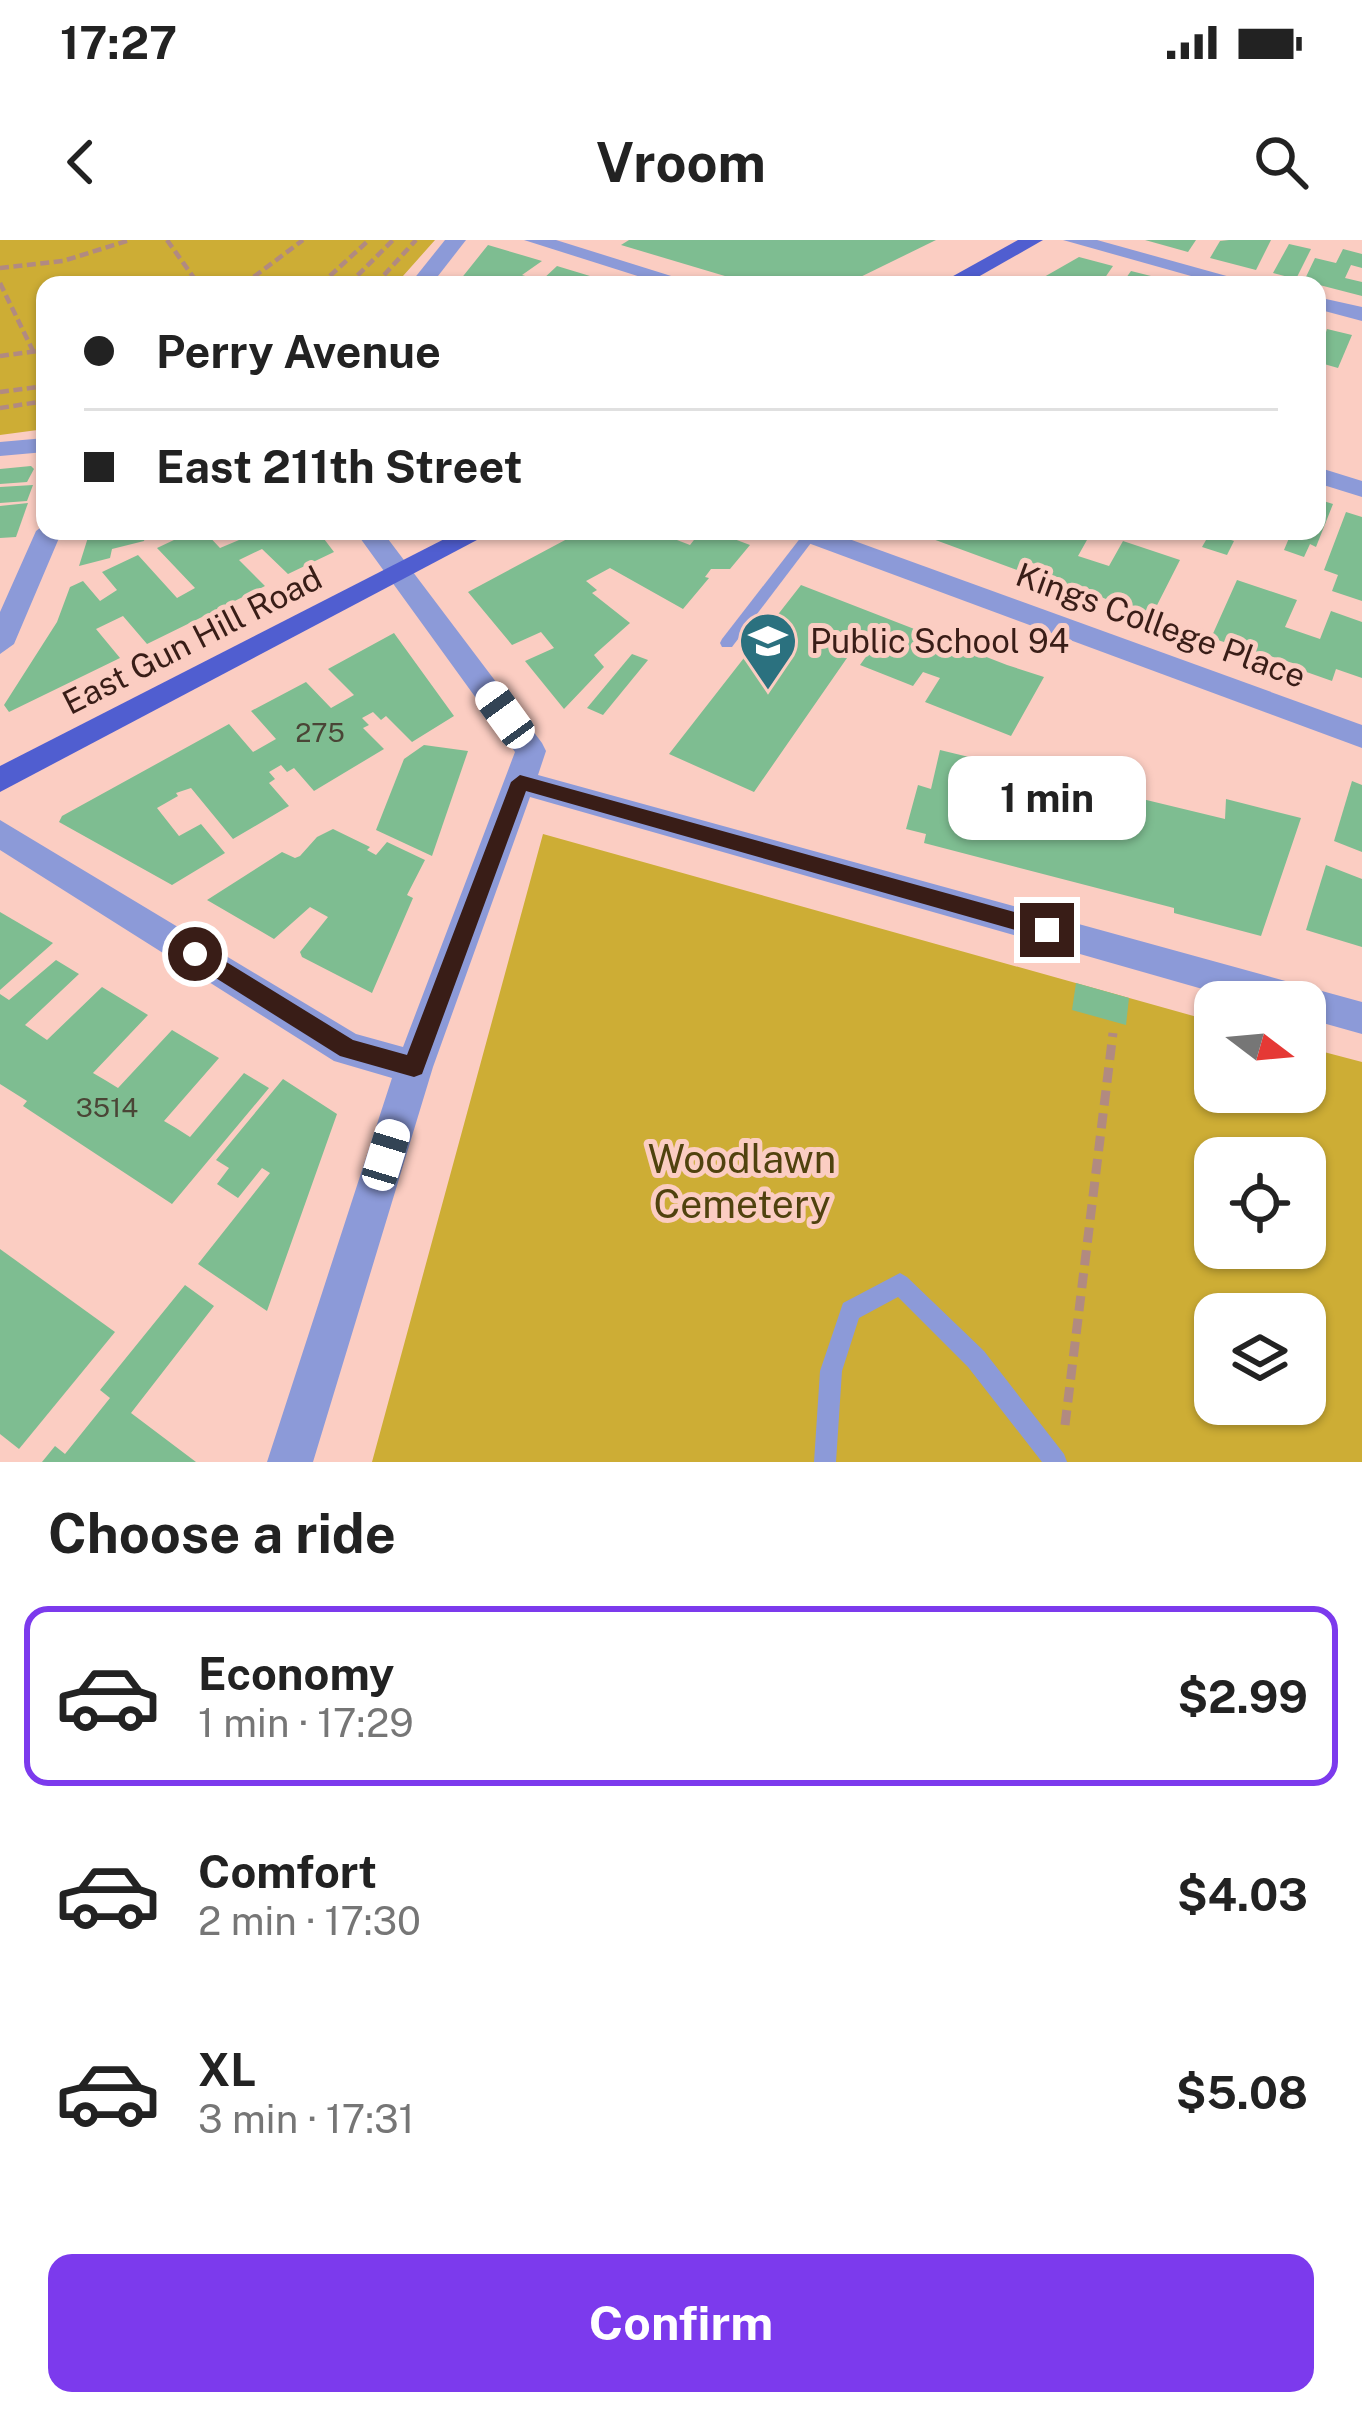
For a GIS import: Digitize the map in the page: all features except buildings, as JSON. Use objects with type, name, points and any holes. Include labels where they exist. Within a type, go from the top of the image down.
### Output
[{"type":"main road","points":[[965,276],[1034,240]]},
{"type":"main road","name":"East Gun Hill Road","points":[[0,780],[463,540]]},
{"type":"street","points":[[427,276],[456,240]]},
{"type":"street","points":[[534,240],[658,276]]},
{"type":"street","points":[[1072,240],[1213,276]]},
{"type":"street","points":[[1326,305],[1362,314]]},
{"type":"street","points":[[0,449],[36,446]]},
{"type":"street","points":[[1326,479],[1362,489]]},
{"type":"street","points":[[0,644],[45,540]]},
{"type":"street","points":[[290,1462],[414,1067],[531,751],[375,540]]},
{"type":"street","name":"Kings College Place","points":[[824,540],[1362,737]]},
{"type":"street","points":[[520,782],[1230,981]]},
{"type":"street","points":[[0,833],[347,1048],[414,1067]]},
{"type":"street","points":[[1326,1008],[1362,1018]]},
{"type":"lane","points":[[727,643],[800,540]]},
{"type":"lane","points":[[825,1462],[832,1372],[851,1311],[900,1284],[976,1359],[1057,1462]]},
{"type":"path","points":[[0,268],[63,261],[130,240]]},
{"type":"path","points":[[167,240],[193,276]]},
{"type":"path","points":[[254,276],[303,240]]},
{"type":"path","points":[[332,276],[369,240]]},
{"type":"path","points":[[357,276],[393,240]]},
{"type":"path","points":[[383,276],[416,240]]},
{"type":"path","points":[[0,283],[34,353],[0,356]]},
{"type":"path","points":[[0,392],[36,387]]},
{"type":"path","points":[[0,408],[36,402]]},
{"type":"path","points":[[1064,1438],[1113,1033]]},
{"type":"green space","points":[[0,240],[435,240],[403,276],[36,276],[36,430],[0,435]]},
{"type":"green space","name":"Woodlawn Cemetery","points":[[543,834],[1194,1016],[1194,1113],[1326,1113],[1326,1053],[1362,1062],[1362,1462],[372,1462]]},
{"type":"place","name":"Public School 94","points":[[768,692]]},
{"type":"route","points":[[195,954],[347,1048],[414,1067],[520,782],[1047,930]]}]
